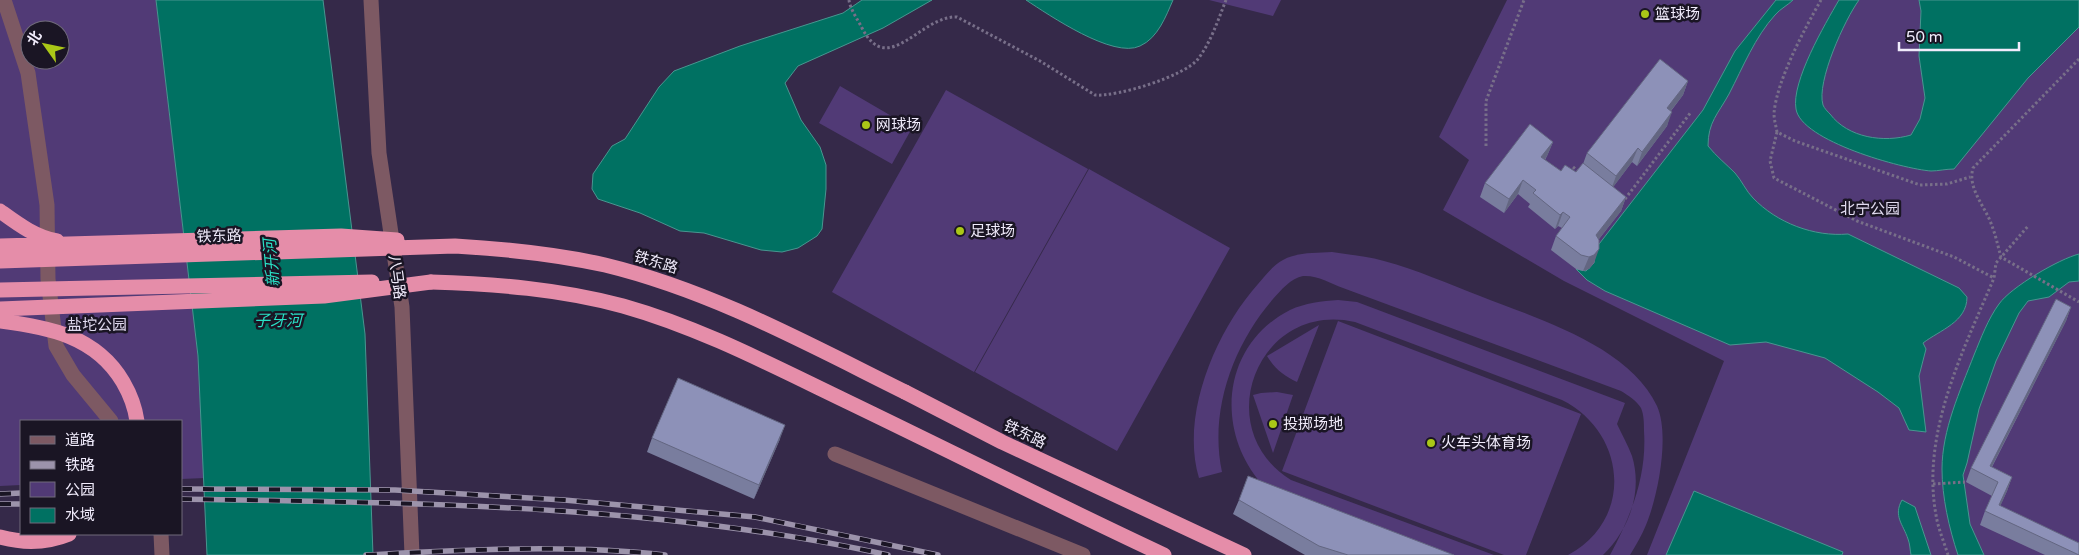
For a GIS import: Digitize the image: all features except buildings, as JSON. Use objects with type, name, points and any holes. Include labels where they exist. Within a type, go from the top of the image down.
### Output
[{"type":"highway","points":[[0,211],[23,228],[48,239],[76,244]]},
{"type":"highway","points":[[0,246],[342,236],[456,246]]},
{"type":"highway","name":"铁东路","points":[[0,261],[456,246],[517,250],[568,257],[607,266],[709,299],[774,327],[1002,442],[1244,555]]},
{"type":"highway","points":[[0,290],[336,282],[430,282],[480,283],[581,296],[624,306],[707,335],[1164,555]]},
{"type":"highway","points":[[0,309],[324,296],[430,282]]},
{"type":"highway","points":[[0,321],[28,324],[56,331],[71,336],[95,349],[110,363],[119,375],[129,393],[137,420]]},
{"type":"highway","points":[[0,537],[30,541],[46,540],[65,535]]},
{"type":"street","points":[[4,0],[28,73],[47,205],[48,280],[56,346],[73,375],[110,420]]},
{"type":"street","name":"八马路","points":[[371,0],[379,153],[402,307],[412,555]]},
{"type":"street","points":[[835,454],[1083,555]]},
{"type":"street","points":[[160,535],[162,555]]},
{"type":"path","points":[[849,1],[867,39],[874,46],[890,49],[900,45],[934,22],[950,17],[958,17],[1040,60],[1095,95],[1106,96],[1160,80],[1185,70],[1197,60],[1209,42],[1226,0]]},
{"type":"path","points":[[1486,146],[1486,101],[1524,0]]},
{"type":"path","points":[[1821,0],[1801,35],[1776,100],[1774,116],[1777,132],[1770,161],[1774,178],[1857,221],[1954,257],[1994,278]]},
{"type":"path","points":[[2079,59],[1973,168],[1970,177],[1992,225],[2001,257],[2079,302]]},
{"type":"path","points":[[1620,205],[1691,112]]},
{"type":"path","points":[[1777,132],[1794,142],[1920,185],[1947,184],[1970,177]]},
{"type":"path","points":[[1573,167],[1586,178]]},
{"type":"path","points":[[1948,555],[1936,515],[1933,484],[1934,452],[1948,396],[1994,278],[1996,263],[2028,225]]},
{"type":"path","points":[[1933,484],[1965,482]]},
{"type":"green space","name":"盐坨公园","points":[[0,0],[156,0],[198,356],[205,478],[182,479],[182,420],[20,420],[20,485],[0,486]]},
{"type":"green space","points":[[1209,0],[1281,0],[1273,16]]},
{"type":"green space","name":"北宁公园","points":[[1507,0],[2079,0],[2079,555],[1647,555],[1724,361],[1564,281],[1443,210],[1469,160],[1439,137]]},
{"type":"green space","name":"网球场","points":[[840,86],[912,128],[892,164],[819,123]]},
{"type":"green space","name":"足球场","points":[[946,90],[1088,169],[974,372],[832,292]]},
{"type":"green space","name":"足球场","points":[[1089,169],[1230,248],[1117,451],[975,372]]},
{"type":"green space","points":[[1332,252],[1378,259],[1409,269],[1554,325],[1604,351],[1626,367],[1644,385],[1657,406],[1661,418],[1661,466],[1650,513],[1643,532],[1630,555],[1610,555],[1631,510],[1643,464],[1643,417],[1641,408],[1635,400],[1621,391],[1313,277],[1299,277],[1286,285],[1259,317],[1246,337],[1228,380],[1222,403],[1219,449],[1222,472],[1199,478],[1194,454],[1194,428],[1198,401],[1216,349],[1228,325],[1258,284],[1279,262],[1300,254]]},
{"type":"green space","name":"火车头体育场","points":[[1338,300],[1357,302],[1625,403],[1617,424],[1632,456],[1636,483],[1635,497],[1627,522],[1603,555],[1568,555],[1590,539],[1604,520],[1612,499],[1614,476],[1610,454],[1599,433],[1583,414],[1562,400],[1355,322],[1321,320],[1292,330],[1270,349],[1256,374],[1249,402],[1252,431],[1266,458],[1291,480],[1494,555],[1436,555],[1261,483],[1246,461],[1236,438],[1232,413],[1233,389],[1239,365],[1251,344],[1268,325],[1290,310],[1314,303]]},
{"type":"green space","name":"火车头体育场","points":[[1338,321],[1581,414],[1526,555],[1504,555],[1282,471]]},
{"type":"green space","name":"投掷场地","points":[[1319,325],[1297,382],[1280,372],[1267,356]]},
{"type":"green space","name":"投掷场地","points":[[1277,392],[1293,395],[1273,453],[1253,395]]},
{"type":"water","name":"子牙河","points":[[156,0],[323,0],[365,334],[373,555],[207,555],[198,356]]},
{"type":"water","points":[[862,0],[932,0],[883,28],[798,66],[785,83],[801,120],[820,147],[826,165],[822,229],[817,236],[798,248],[782,252],[761,250],[704,233],[680,231],[640,213],[598,199],[592,189],[593,174],[612,146],[625,139],[659,87],[674,71],[740,46],[843,13]]},
{"type":"water","points":[[1026,0],[1173,0],[1161,26],[1152,38],[1140,46],[1128,48],[1114,46],[1082,34]]},
{"type":"water","points":[[1776,0],[1793,0],[1775,15],[1755,43],[1729,94],[1714,118],[1708,138],[1708,146],[1735,173],[1753,198],[1773,215],[1809,231],[1848,234],[1959,288],[1967,297],[1966,306],[1958,319],[1923,343],[1926,349],[1919,376],[1926,432],[1909,430],[1899,408],[1878,392],[1825,358],[1766,342],[1730,345],[1605,291],[1587,280],[1576,269],[1586,271],[1594,263],[1596,248],[1703,110],[1735,51]]},
{"type":"water","points":[[1839,0],[1859,0],[1846,21],[1833,51],[1824,82],[1823,105],[1846,129],[1867,137],[1889,138],[1911,135],[1920,119],[1925,98],[1919,56],[1921,11],[1919,0],[2079,0],[2079,27],[2028,78],[1954,169],[1931,171],[1899,165],[1855,151],[1815,132],[1802,121],[1796,109],[1799,84],[1810,53]]},
{"type":"water","points":[[2079,254],[2079,281],[2069,282],[2049,297],[2028,301],[2019,313],[1996,361],[1979,409],[1963,475],[1970,524],[1984,555],[1958,555],[1945,501],[1942,480],[1943,454],[1948,425],[1974,355],[1991,316],[2005,297],[2036,274]]},
{"type":"water","points":[[1694,491],[1843,552],[1842,555],[1666,555]]},
{"type":"water","points":[[1902,500],[1915,507],[1931,555],[1911,555],[1909,541],[1898,511]]},
{"type":"railway","points":[[182,489],[395,490],[564,500],[755,517],[938,555]]},
{"type":"railway","points":[[0,494],[20,493]]},
{"type":"railway","points":[[182,499],[447,505],[625,516],[713,525],[801,538],[888,555]]},
{"type":"railway","points":[[0,504],[20,504]]},
{"type":"railway","points":[[366,555],[554,549],[665,555]]},
{"type":"place","name":"篮球场","points":[[1645,14]]},
{"type":"place","name":"网球场","points":[[866,125]]},
{"type":"place","name":"足球场","points":[[960,231]]},
{"type":"place","name":"投掷场地","points":[[1273,424]]},
{"type":"place","name":"火车头体育场","points":[[1431,443]]},
{"type":"water label","name":"新开河","points":[[271,263]]}]
